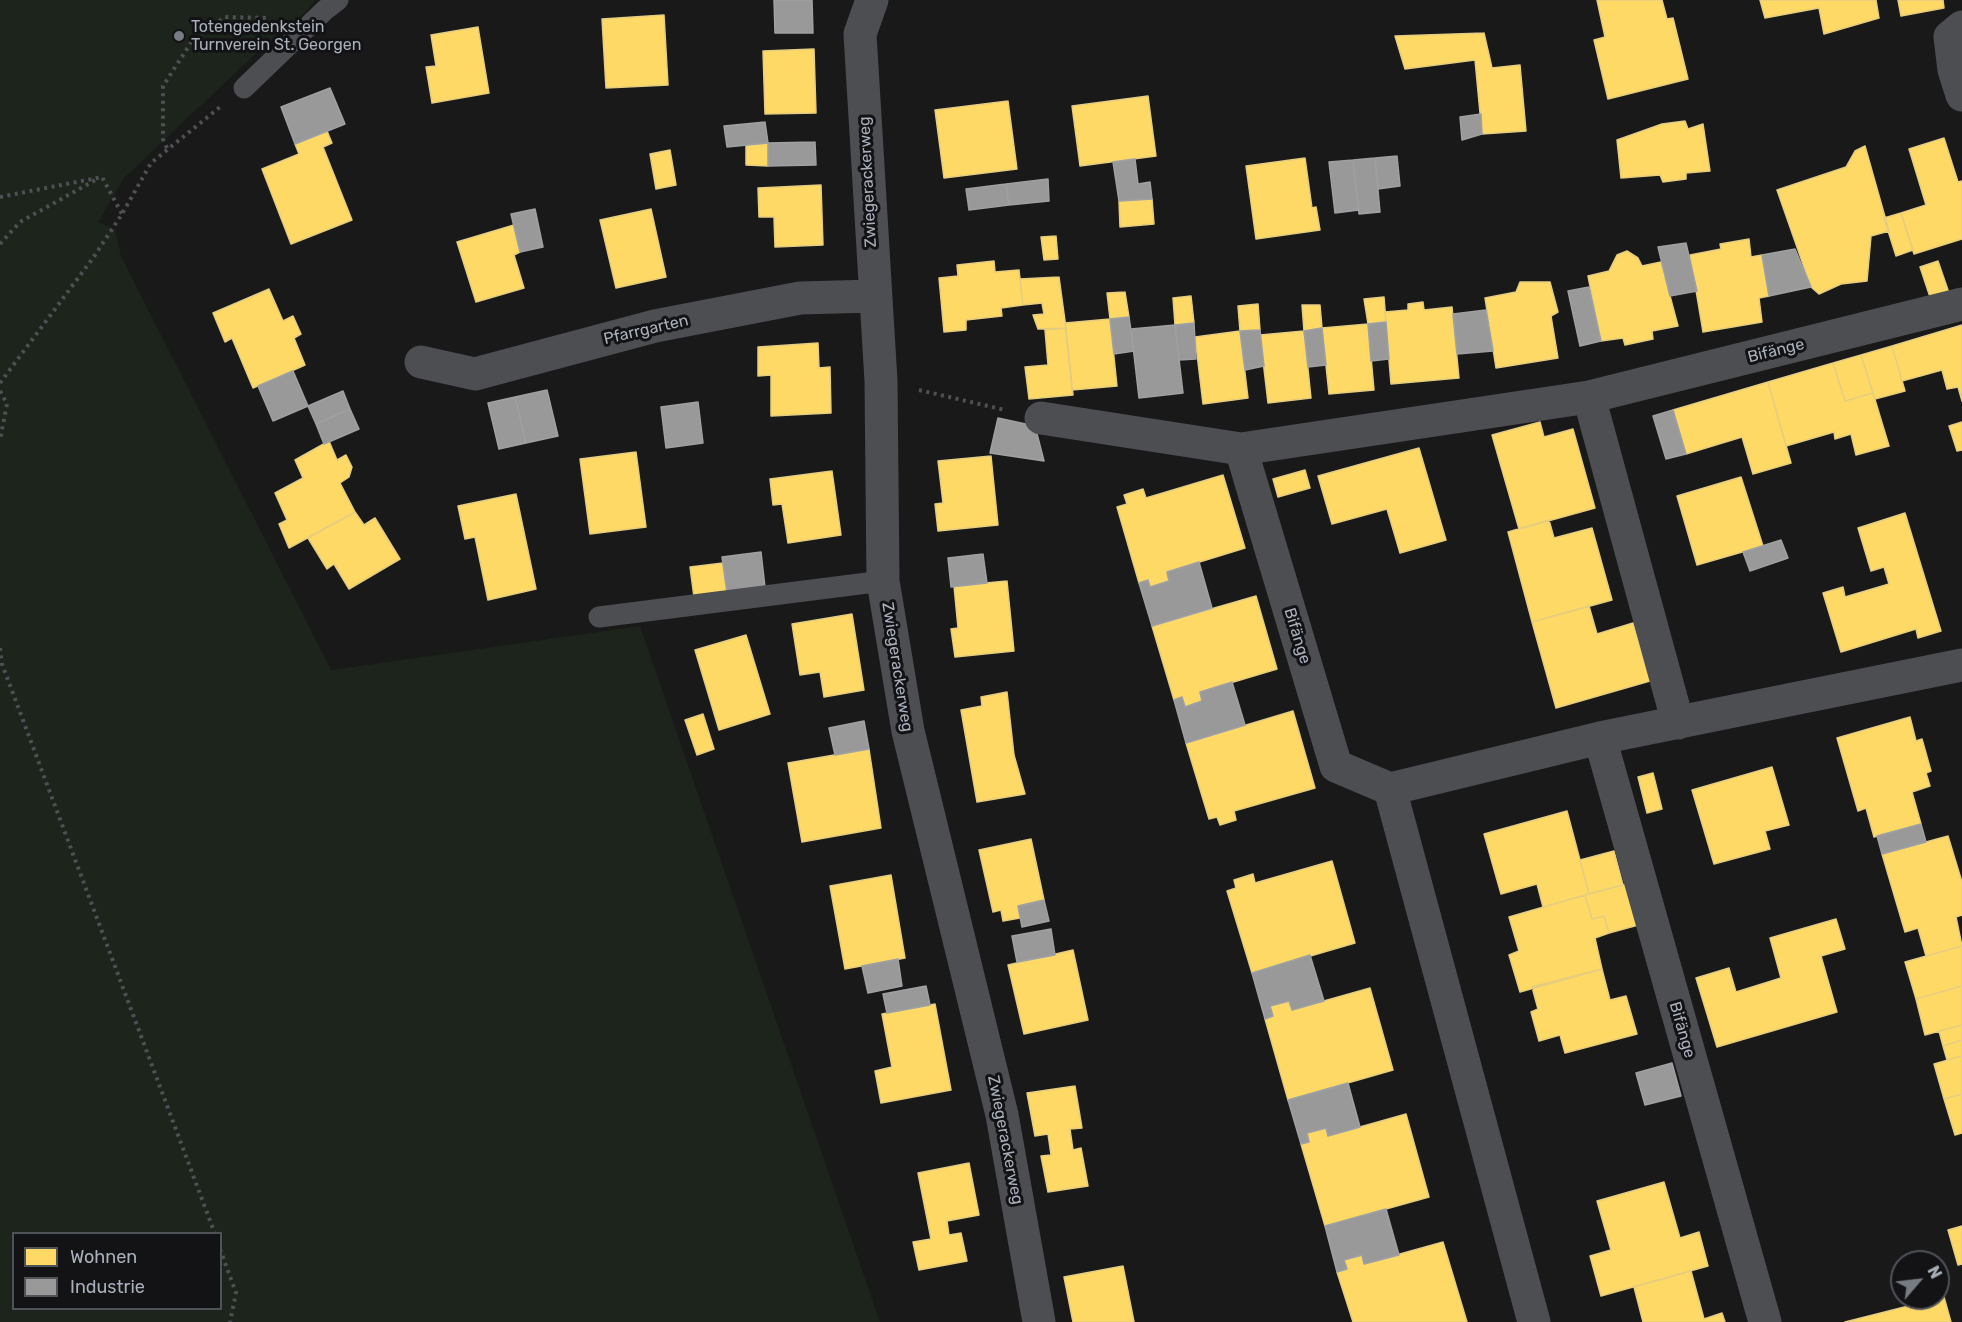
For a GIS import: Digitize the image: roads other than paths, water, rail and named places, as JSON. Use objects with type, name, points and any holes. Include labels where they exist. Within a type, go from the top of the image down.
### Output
[{"type":"street","name":"Zwiegerackerweg","points":[[872,0],[860,34],[874,296],[881,381],[883,581],[908,731],[1002,1115],[1039,1322]]},
{"type":"street","points":[[1962,27],[1950,37],[1954,70],[1962,95]]},
{"type":"street","name":"Pfarrgarten","points":[[421,362],[475,374],[655,326],[789,300],[874,296]]},
{"type":"street","name":"Bifänge","points":[[1041,418],[1241,449],[1589,397],[1962,304]]},
{"type":"street","points":[[1589,397],[1678,723]]},
{"type":"street","name":"Bifänge","points":[[1241,449],[1336,766],[1390,789]]},
{"type":"street","points":[[1534,1322],[1390,789],[1600,738],[1960,672]]},
{"type":"street","name":"Bifänge","points":[[1600,738],[1765,1322]]},
{"type":"lane","points":[[244,88],[324,9],[338,0]]},
{"type":"lane","points":[[599,617],[883,581]]},
{"type":"place","name":"Totengedenkstein Turnverein St. Georgen","points":[[179,36]]}]
